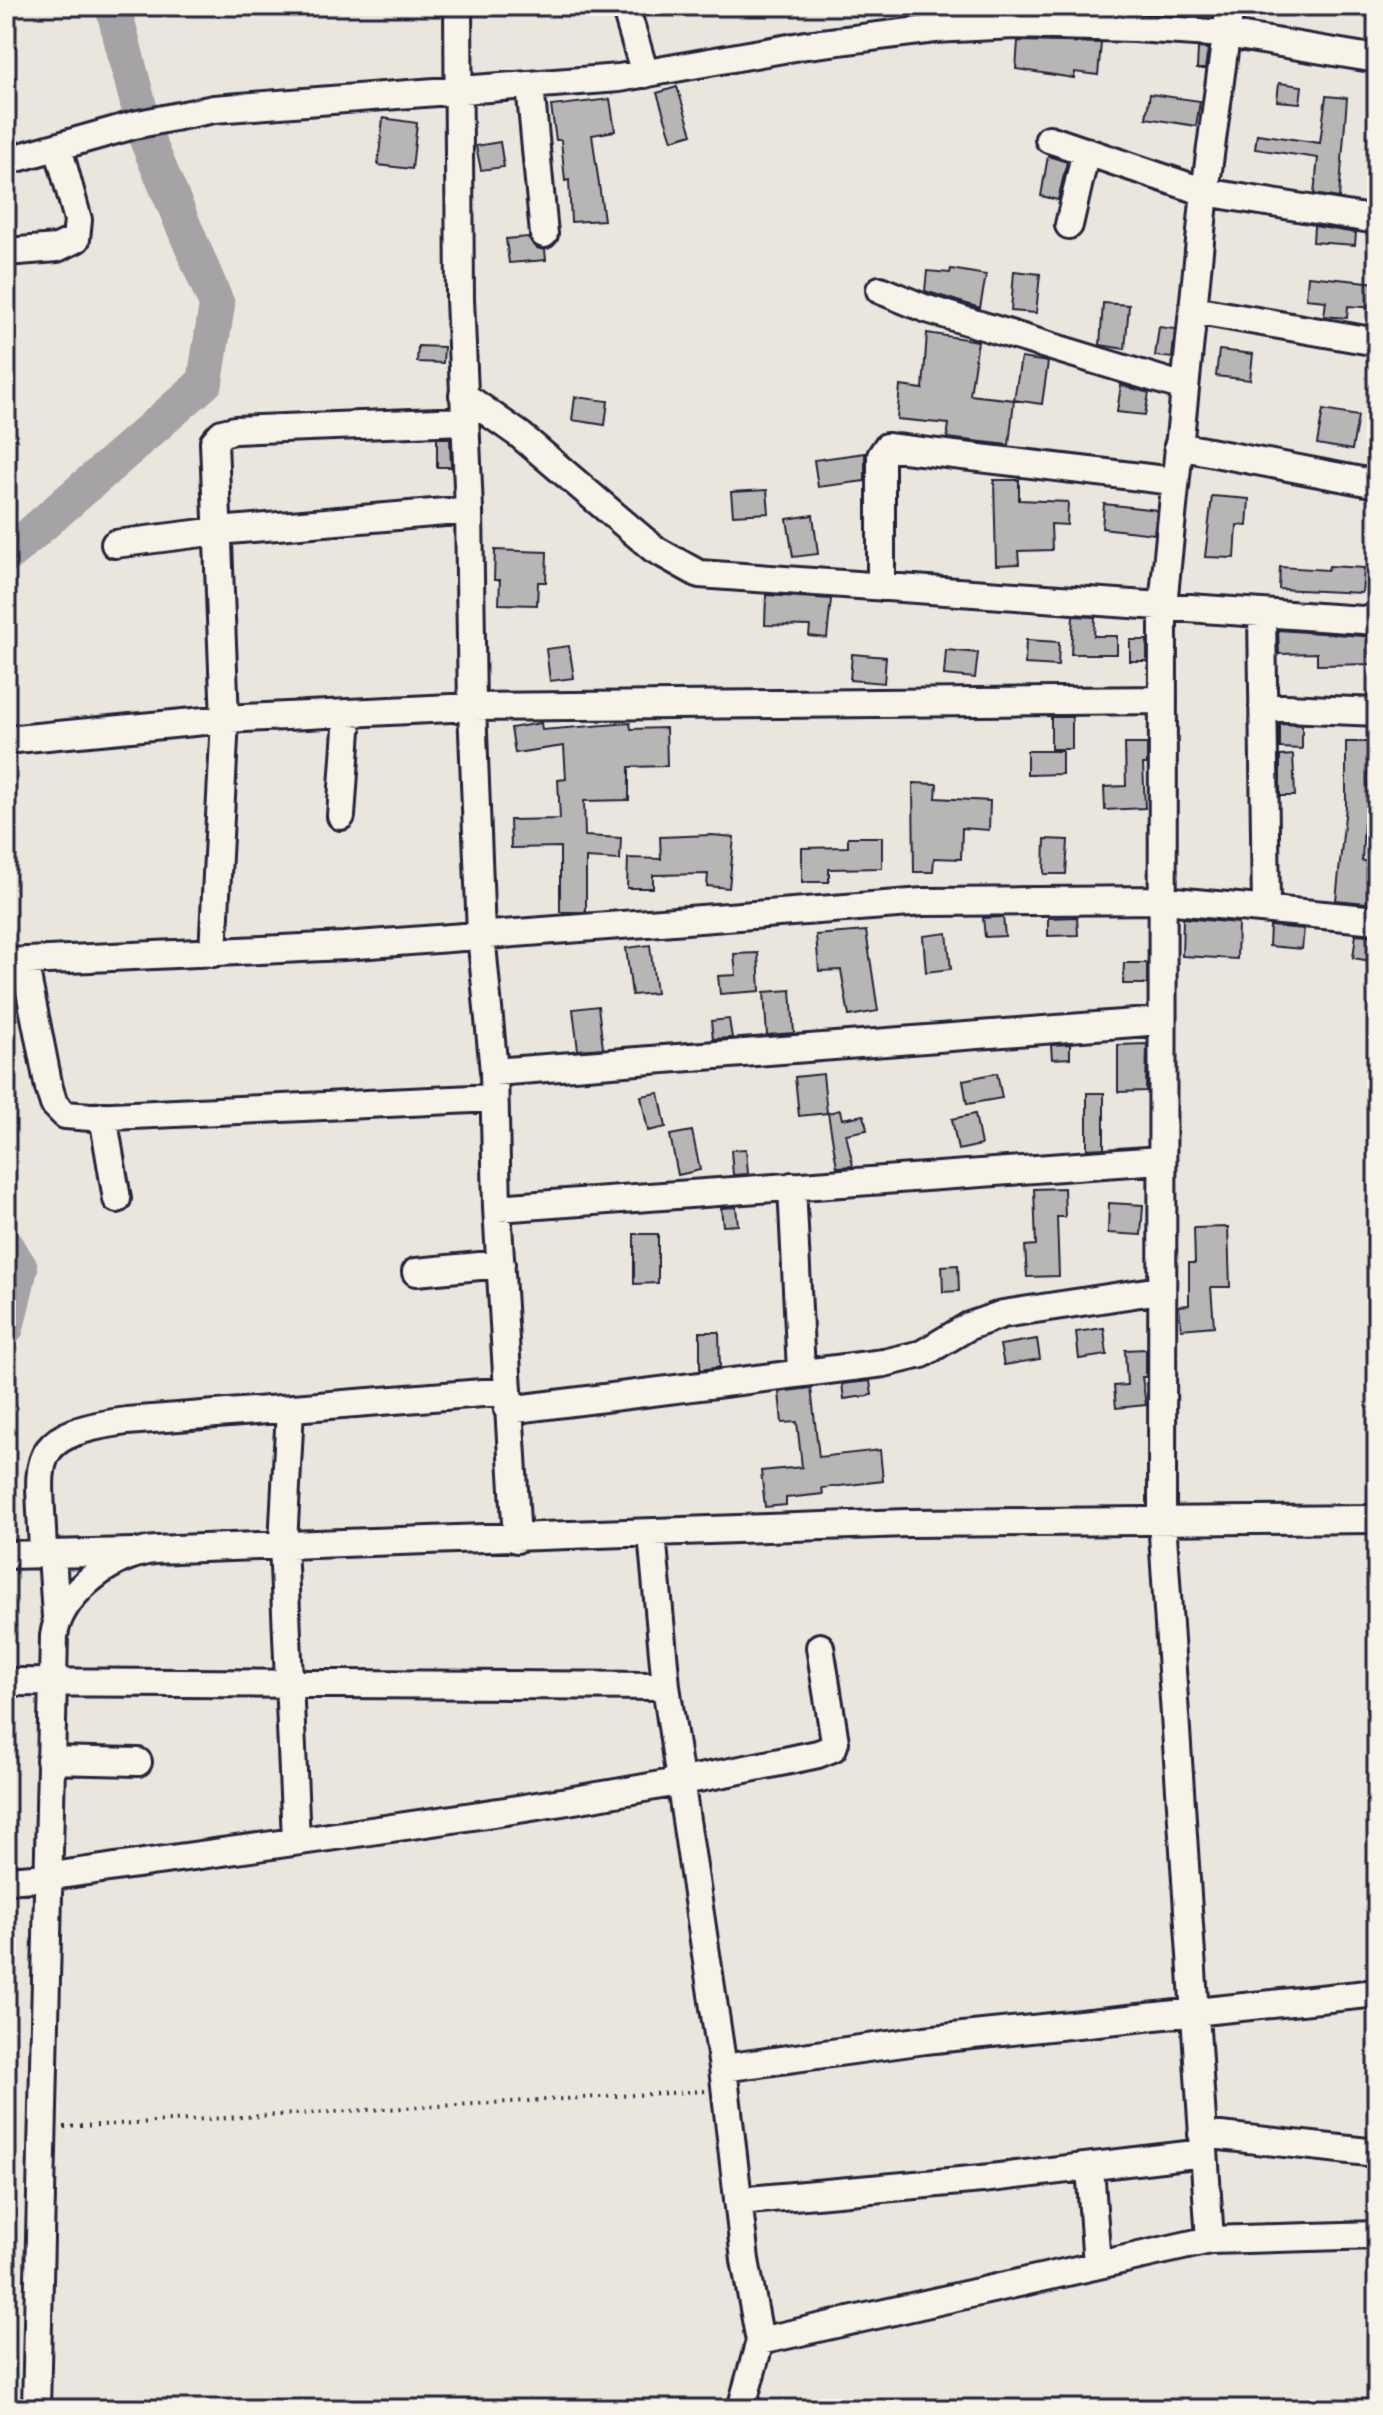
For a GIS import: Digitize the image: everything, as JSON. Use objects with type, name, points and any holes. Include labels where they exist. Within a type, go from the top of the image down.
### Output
[{"type":"street","points":[[458,6],[463,408],[469,510],[472,707],[481,934],[494,1085],[497,1208],[517,1539]]},
{"type":"street","points":[[625,6],[645,74]]},
{"type":"street","points":[[1210,2240],[1162,1520],[1163,605],[1205,192],[1230,6]]},
{"type":"street","points":[[6,161],[179,115],[257,106],[457,93],[645,74],[834,41],[935,29],[1014,25],[1226,34],[1377,59]]},
{"type":"street","points":[[530,85],[544,234]]},
{"type":"street","points":[[1049,139],[1205,192],[1377,220]]},
{"type":"street","points":[[6,252],[57,248],[76,239],[78,220],[58,147]]},
{"type":"street","points":[[1069,225],[1086,151]]},
{"type":"street","points":[[880,290],[924,308],[1184,387]]},
{"type":"street","points":[[1193,310],[1377,342]]},
{"type":"street","points":[[213,953],[225,719],[212,452],[215,439],[222,433],[463,408],[520,435],[654,549],[688,570],[728,578],[1377,621]]},
{"type":"street","points":[[1178,446],[1377,484]]},
{"type":"street","points":[[881,587],[881,456],[887,447],[1174,481]]},
{"type":"street","points":[[115,544],[218,531],[469,510]]},
{"type":"street","points":[[1262,614],[1266,907]]},
{"type":"street","points":[[6,740],[225,719],[472,707],[1163,700]]},
{"type":"street","points":[[1263,707],[1377,712]]},
{"type":"street","points":[[341,816],[348,715]]},
{"type":"street","points":[[1161,1021],[494,1085],[71,1117],[61,1113],[54,1104],[15,962],[213,953],[924,902],[1164,900],[1266,907],[1377,920]]},
{"type":"street","points":[[103,1116],[117,1199]]},
{"type":"street","points":[[497,1208],[1160,1160]]},
{"type":"street","points":[[792,1186],[801,1371]]},
{"type":"street","points":[[416,1272],[501,1264]]},
{"type":"street","points":[[36,2409],[51,1682],[56,1617],[42,1461],[47,1449],[59,1437],[87,1426],[127,1421],[290,1409],[508,1400],[910,1358],[994,1317],[1160,1290]]},
{"type":"street","points":[[290,1409],[283,1544],[296,1840]]},
{"type":"street","points":[[6,1555],[907,1523],[1377,1519]]},
{"type":"street","points":[[652,1534],[666,1686],[760,2341],[741,2409]]},
{"type":"street","points":[[56,1617],[84,1584],[141,1552]]},
{"type":"street","points":[[6,1880],[47,1877],[680,1782],[818,1754],[833,1748],[835,1739],[820,1647]]},
{"type":"street","points":[[6,1682],[666,1686]]},
{"type":"street","points":[[50,1760],[138,1762]]},
{"type":"street","points":[[724,2079],[925,2040],[1377,1993]]},
{"type":"street","points":[[738,2201],[1090,2167],[1203,2143],[1377,2153]]},
{"type":"street","points":[[1090,2167],[1097,2265]]},
{"type":"street","points":[[760,2341],[1210,2240],[1377,2235]]},
{"type":"path","points":[[41,2128],[724,2079]]},
{"type":"building","points":[[1018,41],[1101,43],[1098,75],[1075,72],[1074,78],[1016,69]]},
{"type":"building","points":[[1198,48],[1208,49],[1205,69],[1197,69]]},
{"type":"building","points":[[1279,83],[1302,86],[1300,103],[1277,101]]},
{"type":"building","points":[[677,87],[692,134],[672,140],[657,93]]},
{"type":"building","points":[[1150,94],[1200,101],[1196,126],[1146,118]]},
{"type":"building","points":[[1326,96],[1347,98],[1339,198],[1314,194],[1318,158],[1255,149],[1257,134],[1320,143]]},
{"type":"building","points":[[610,99],[615,131],[592,135],[604,220],[571,222],[569,180],[565,181],[561,140],[556,140],[551,106]]},
{"type":"building","points":[[383,118],[417,123],[412,169],[378,165]]},
{"type":"building","points":[[500,142],[504,167],[481,170],[476,146]]},
{"type":"building","points":[[1048,156],[1067,162],[1058,200],[1041,196]]},
{"type":"building","points":[[1314,226],[1356,233],[1355,245],[1313,242]]},
{"type":"building","points":[[528,237],[537,248],[545,250],[546,260],[509,263],[506,239]]},
{"type":"building","points":[[951,269],[986,275],[980,308],[925,291],[927,271],[950,273]]},
{"type":"building","points":[[1014,271],[1040,274],[1036,313],[1011,311]]},
{"type":"building","points":[[1308,276],[1377,283],[1377,308],[1348,306],[1347,318],[1324,316],[1326,301],[1306,299]]},
{"type":"building","points":[[1103,303],[1129,305],[1125,349],[1100,345]]},
{"type":"building","points":[[1159,327],[1175,329],[1172,358],[1155,356]]},
{"type":"building","points":[[927,333],[978,341],[970,395],[1014,400],[1009,445],[947,438],[949,424],[897,419],[900,386],[923,389]]},
{"type":"building","points":[[418,346],[444,347],[443,363],[417,362]]},
{"type":"building","points":[[1219,350],[1253,354],[1250,380],[1216,376]]},
{"type":"building","points":[[1021,358],[1048,362],[1042,404],[1014,400]]},
{"type":"building","points":[[1121,385],[1149,393],[1145,415],[1117,412]]},
{"type":"building","points":[[575,397],[608,401],[605,425],[572,420]]},
{"type":"building","points":[[1323,410],[1358,416],[1352,450],[1317,444]]},
{"type":"building","points":[[437,438],[450,438],[451,467],[437,467]]},
{"type":"building","points":[[865,453],[865,481],[818,487],[814,460]]},
{"type":"building","points":[[994,480],[1019,480],[1019,500],[1068,502],[1067,525],[1051,524],[1052,550],[1018,551],[1019,564],[996,565]]},
{"type":"building","points":[[767,490],[769,513],[733,515],[731,492]]},
{"type":"building","points":[[1212,496],[1249,499],[1247,526],[1237,525],[1235,558],[1205,557]]},
{"type":"building","points":[[1104,504],[1157,510],[1154,534],[1102,528]]},
{"type":"building","points":[[813,515],[818,554],[793,557],[787,519]]},
{"type":"building","points":[[495,550],[547,552],[546,582],[538,582],[537,605],[499,604],[500,580],[494,580]]},
{"type":"building","points":[[1329,566],[1364,568],[1362,593],[1279,589],[1280,567],[1328,570]]},
{"type":"building","points":[[766,595],[831,599],[827,638],[809,636],[810,626],[765,625]]},
{"type":"building","points":[[1073,616],[1095,617],[1094,636],[1117,636],[1117,654],[1071,654]]},
{"type":"building","points":[[1278,630],[1377,637],[1377,664],[1317,665],[1317,653],[1279,654]]},
{"type":"building","points":[[1026,640],[1059,642],[1058,666],[1025,664]]},
{"type":"building","points":[[1130,640],[1147,640],[1147,661],[1130,661]]},
{"type":"building","points":[[569,646],[574,678],[550,681],[546,649]]},
{"type":"building","points":[[946,650],[978,653],[975,678],[944,675]]},
{"type":"building","points":[[852,654],[886,657],[884,683],[850,680]]},
{"type":"building","points":[[1051,717],[1072,717],[1072,749],[1051,749]]},
{"type":"building","points":[[541,723],[542,730],[630,723],[631,729],[666,728],[667,766],[629,767],[629,800],[584,801],[585,836],[621,838],[620,860],[586,858],[586,912],[560,912],[560,847],[511,848],[510,820],[560,819],[558,780],[566,779],[564,746],[515,753],[511,728]]},
{"type":"building","points":[[1280,724],[1302,725],[1302,749],[1280,748]]},
{"type":"building","points":[[1346,742],[1368,742],[1369,807],[1373,808],[1372,822],[1364,822],[1362,861],[1377,862],[1377,904],[1336,900],[1346,806]]},
{"type":"building","points":[[1125,744],[1147,744],[1147,764],[1143,764],[1145,808],[1105,810],[1104,787],[1126,786]]},
{"type":"building","points":[[1027,751],[1062,751],[1062,774],[1027,775]]},
{"type":"building","points":[[1293,755],[1295,796],[1280,796],[1280,756]]},
{"type":"building","points":[[913,783],[937,784],[936,798],[990,801],[989,830],[962,828],[961,859],[934,858],[933,872],[914,872]]},
{"type":"building","points":[[660,837],[734,837],[729,888],[707,886],[708,874],[653,875],[653,888],[627,888],[628,858],[661,859]]},
{"type":"building","points":[[848,837],[882,837],[882,868],[829,869],[829,882],[802,882],[802,848],[848,847]]},
{"type":"building","points":[[1045,839],[1068,840],[1066,874],[1044,874]]},
{"type":"building","points":[[1003,917],[1005,936],[985,937],[983,918]]},
{"type":"building","points":[[1077,917],[1078,935],[1048,936],[1048,918]]},
{"type":"building","points":[[1183,918],[1238,923],[1237,959],[1182,956]]},
{"type":"building","points":[[1270,926],[1304,929],[1302,949],[1269,946]]},
{"type":"building","points":[[866,931],[878,1011],[849,1016],[841,970],[819,971],[816,935]]},
{"type":"building","points":[[947,933],[951,969],[926,972],[923,936]]},
{"type":"building","points":[[1356,934],[1377,936],[1377,962],[1353,958]]},
{"type":"building","points":[[650,945],[656,993],[632,995],[626,948]]},
{"type":"building","points":[[758,953],[760,991],[720,994],[718,976],[736,975],[734,954]]},
{"type":"building","points":[[1124,963],[1147,963],[1147,984],[1123,984]]},
{"type":"building","points":[[791,990],[794,1033],[767,1035],[764,992]]},
{"type":"building","points":[[598,1006],[603,1048],[578,1050],[573,1009]]},
{"type":"building","points":[[729,1019],[732,1038],[713,1039],[711,1021]]},
{"type":"building","points":[[1070,1044],[1070,1058],[1052,1059],[1051,1045]]},
{"type":"building","points":[[1147,1044],[1146,1091],[1118,1092],[1118,1045]]},
{"type":"building","points":[[997,1073],[1002,1098],[967,1104],[963,1080]]},
{"type":"building","points":[[823,1074],[827,1113],[799,1116],[795,1077]]},
{"type":"building","points":[[659,1093],[666,1127],[648,1131],[641,1096]]},
{"type":"building","points":[[1087,1093],[1104,1093],[1104,1148],[1087,1149]]},
{"type":"building","points":[[840,1110],[842,1119],[864,1115],[867,1130],[846,1134],[853,1166],[837,1167],[828,1113]]},
{"type":"building","points":[[975,1114],[981,1145],[958,1150],[952,1119]]},
{"type":"building","points":[[692,1131],[700,1170],[678,1175],[670,1135]]},
{"type":"building","points":[[746,1149],[748,1174],[733,1175],[731,1150]]},
{"type":"building","points":[[1064,1188],[1065,1217],[1057,1217],[1059,1276],[1027,1277],[1025,1246],[1036,1245],[1034,1189]]},
{"type":"building","points":[[1109,1203],[1143,1205],[1141,1235],[1108,1233]]},
{"type":"building","points":[[736,1207],[738,1225],[723,1226],[721,1208]]},
{"type":"building","points":[[1228,1227],[1230,1287],[1211,1287],[1214,1326],[1181,1329],[1179,1306],[1189,1305],[1189,1263],[1195,1263],[1194,1228]]},
{"type":"building","points":[[634,1234],[658,1234],[658,1283],[634,1284]]},
{"type":"building","points":[[958,1265],[959,1291],[943,1292],[942,1266]]},
{"type":"building","points":[[1104,1328],[1107,1355],[1079,1359],[1076,1332]]},
{"type":"building","points":[[700,1332],[719,1332],[720,1367],[700,1370]]},
{"type":"building","points":[[1037,1339],[1040,1359],[1004,1365],[1000,1345]]},
{"type":"building","points":[[1146,1349],[1146,1377],[1142,1377],[1146,1405],[1116,1408],[1114,1386],[1127,1385],[1125,1350]]},
{"type":"building","points":[[870,1381],[872,1395],[844,1399],[842,1384]]},
{"type":"building","points":[[811,1388],[819,1457],[880,1450],[883,1481],[822,1488],[823,1494],[786,1498],[786,1505],[765,1507],[761,1471],[802,1467],[797,1422],[782,1423],[779,1392]]},
{"type":"waterway","points":[[6,556],[205,382],[217,305],[148,142],[113,6]]},
{"type":"waterway","points":[[6,1247],[20,1268],[6,1328]]}]
